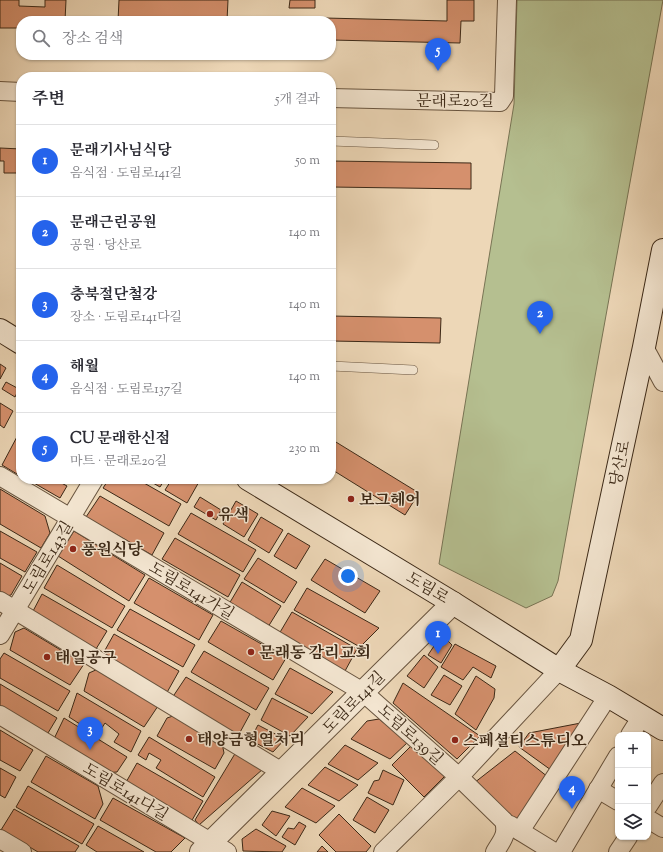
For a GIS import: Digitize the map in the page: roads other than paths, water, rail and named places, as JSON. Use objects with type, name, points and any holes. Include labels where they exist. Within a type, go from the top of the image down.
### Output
[{"type":"main road","name":"당산로","points":[[559,670],[581,640],[644,347],[663,250]]},
{"type":"main road","points":[[0,330],[16,340]]},
{"type":"main road","name":"도림로","points":[[256,484],[454,603],[559,670],[608,696],[663,729]]},
{"type":"main road","name":"도림로141길","points":[[213,849],[282,772],[454,603]]},
{"type":"street","name":"문래로20길","points":[[336,98],[500,102],[504,96],[506,0]]},
{"type":"street","points":[[0,91],[16,92]]},
{"type":"street","points":[[644,347],[663,382]]},
{"type":"street","name":"도림로141가길","points":[[0,476],[363,692]]},
{"type":"street","name":"도림로143길","points":[[0,634],[7,605],[70,518],[91,484]]},
{"type":"street","points":[[7,605],[282,772]]},
{"type":"street","name":"도림로139길","points":[[382,852],[459,777],[559,670]]},
{"type":"street","name":"도림로139길","points":[[363,692],[459,777]]},
{"type":"street","points":[[520,831],[608,696]]},
{"type":"street","name":"도림로141다길","points":[[0,715],[213,849]]},
{"type":"street","points":[[632,732],[642,716]]},
{"type":"street","points":[[561,852],[615,761]]},
{"type":"street","points":[[459,777],[504,821],[554,852]]},
{"type":"street","points":[[649,804],[663,783]]},
{"type":"street","points":[[598,789],[615,799]]},
{"type":"street","points":[[495,852],[506,834],[504,821]]},
{"type":"street","points":[[651,821],[663,828]]},
{"type":"street","points":[[0,839],[22,852]]},
{"type":"street","points":[[618,852],[626,840]]},
{"type":"lane","points":[[336,141],[434,145]]},
{"type":"lane","points":[[336,366],[413,370]]},
{"type":"place","name":"CU 문래한신점","points":[[438,71]]},
{"type":"place","name":"문래근린공원","points":[[540,334]]},
{"type":"place","name":"보그헤어","points":[[351,499]]},
{"type":"place","name":"유색","points":[[210,514]]},
{"type":"place","name":"풍원식당","points":[[73,549]]},
{"type":"place","name":"문래동 감리교회","points":[[251,652]]},
{"type":"place","name":"문래기사님식당","points":[[438,654]]},
{"type":"place","name":"태일공구","points":[[47,657]]},
{"type":"place","name":"태양금형열처리","points":[[189,739]]},
{"type":"place","name":"스페셜티스튜디오","points":[[455,740]]},
{"type":"place","name":"충북절단철강","points":[[90,750]]},
{"type":"place","name":"해월","points":[[572,809]]}]
